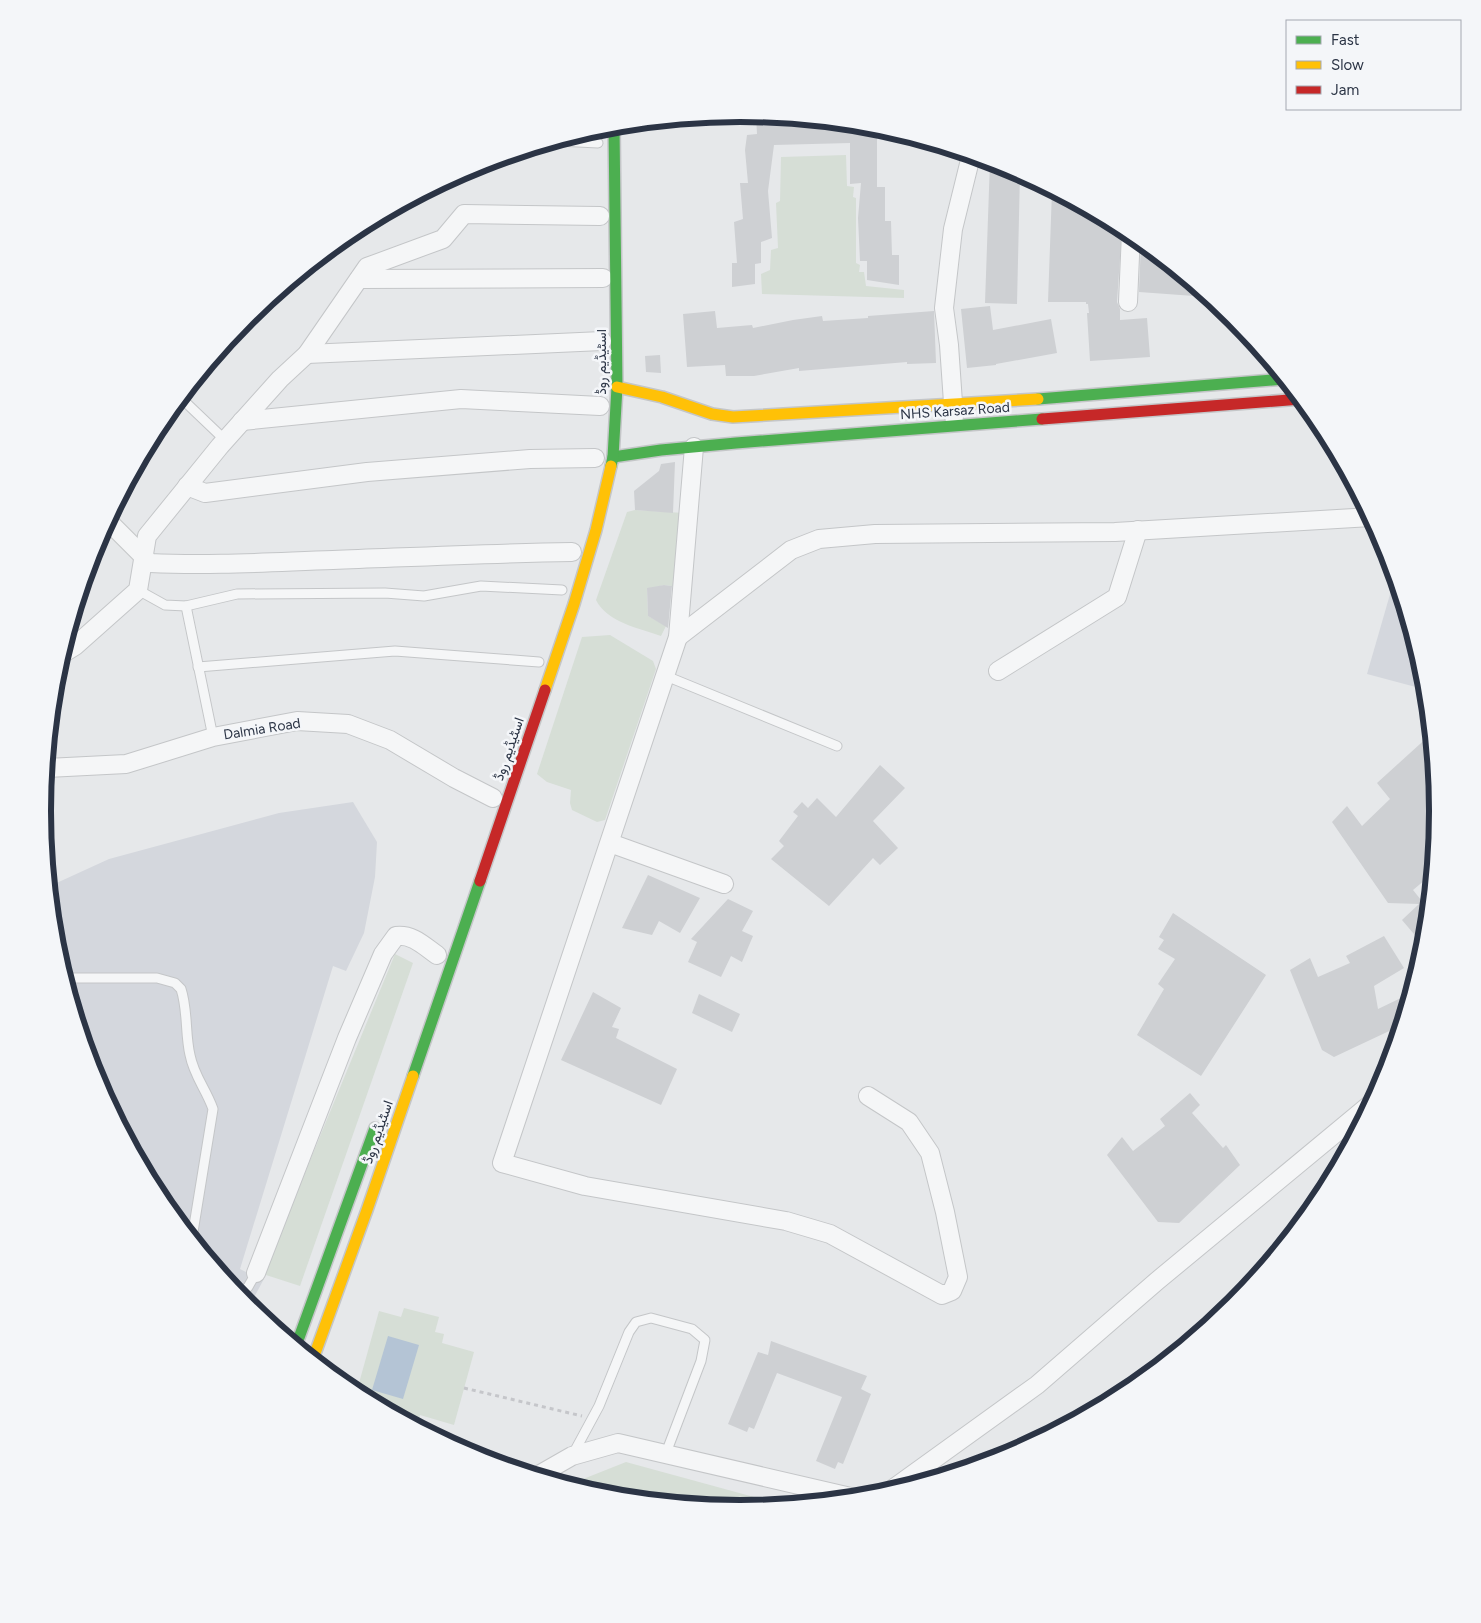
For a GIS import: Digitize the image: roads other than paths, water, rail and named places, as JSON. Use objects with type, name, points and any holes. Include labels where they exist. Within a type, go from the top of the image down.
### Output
[{"type":"main road","name":"اسٹیڈیم روڈ","points":[[315,1353],[367,1210],[574,604],[596,530],[599,458],[617,387],[614,134]]},
{"type":"main road","points":[[598,137],[598,148]]},
{"type":"main road","points":[[617,387],[662,397],[712,414],[735,430],[953,404],[1064,398],[1276,379]]},
{"type":"main road","name":"NHS Karsaz Road","points":[[599,458],[694,447],[735,430],[954,427],[1293,400]]},
{"type":"main road","name":"اسٹیڈیم روڈ","points":[[298,1340],[380,1115]]},
{"type":"street","points":[[954,427],[949,345],[944,308],[953,229],[970,162]]},
{"type":"street","points":[[71,648],[138,590],[147,536],[225,440],[280,379],[306,354],[367,267],[443,239],[464,214],[600,216]]},
{"type":"street","points":[[1128,302],[1131,244]]},
{"type":"street","points":[[359,279],[603,278]]},
{"type":"street","points":[[306,354],[602,341]]},
{"type":"street","points":[[242,421],[461,399],[600,406]]},
{"type":"street","points":[[694,447],[678,636],[502,1163],[584,1186],[786,1221],[830,1234],[942,1294],[952,1291],[958,1276],[930,1153],[909,1122],[868,1096]]},
{"type":"street","points":[[187,486],[205,493],[368,472],[530,459],[599,458]]},
{"type":"street","points":[[678,636],[791,550],[819,539],[875,534],[1115,532],[1364,517]]},
{"type":"street","points":[[113,527],[150,563],[262,563],[572,552]]},
{"type":"street","points":[[998,671],[1117,597],[1138,530]]},
{"type":"street","name":"Dalmia Road","points":[[53,768],[126,764],[213,737],[297,721],[348,724],[390,740],[454,778],[493,798]]},
{"type":"street","points":[[610,843],[724,884]]},
{"type":"street","points":[[256,1273],[347,1038],[383,954],[396,936],[402,935],[412,937],[437,955]]},
{"type":"street","points":[[904,1481],[1038,1385],[1157,1281],[1361,1112]]},
{"type":"street","points":[[545,1472],[572,1456],[618,1443],[838,1494]]},
{"type":"lane","points":[[572,143],[598,148]]},
{"type":"lane","points":[[186,403],[225,440]]},
{"type":"lane","points":[[138,590],[165,605],[186,606],[238,594],[385,593],[424,596],[481,586],[562,589]]},
{"type":"lane","points":[[186,606],[213,737]]},
{"type":"lane","points":[[198,667],[395,651],[539,662]]},
{"type":"lane","points":[[666,676],[836,746]]},
{"type":"lane","points":[[72,978],[157,978],[175,983],[181,989],[189,1053],[194,1073],[208,1096],[212,1110],[193,1230]]},
{"type":"lane","points":[[244,1290],[248,1287],[256,1273]]},
{"type":"lane","points":[[572,1456],[599,1406],[629,1332],[636,1322],[651,1318],[692,1329],[705,1340],[702,1354],[666,1453]]},
{"type":"water","points":[[388,1336],[419,1345],[403,1399],[372,1390]]}]
